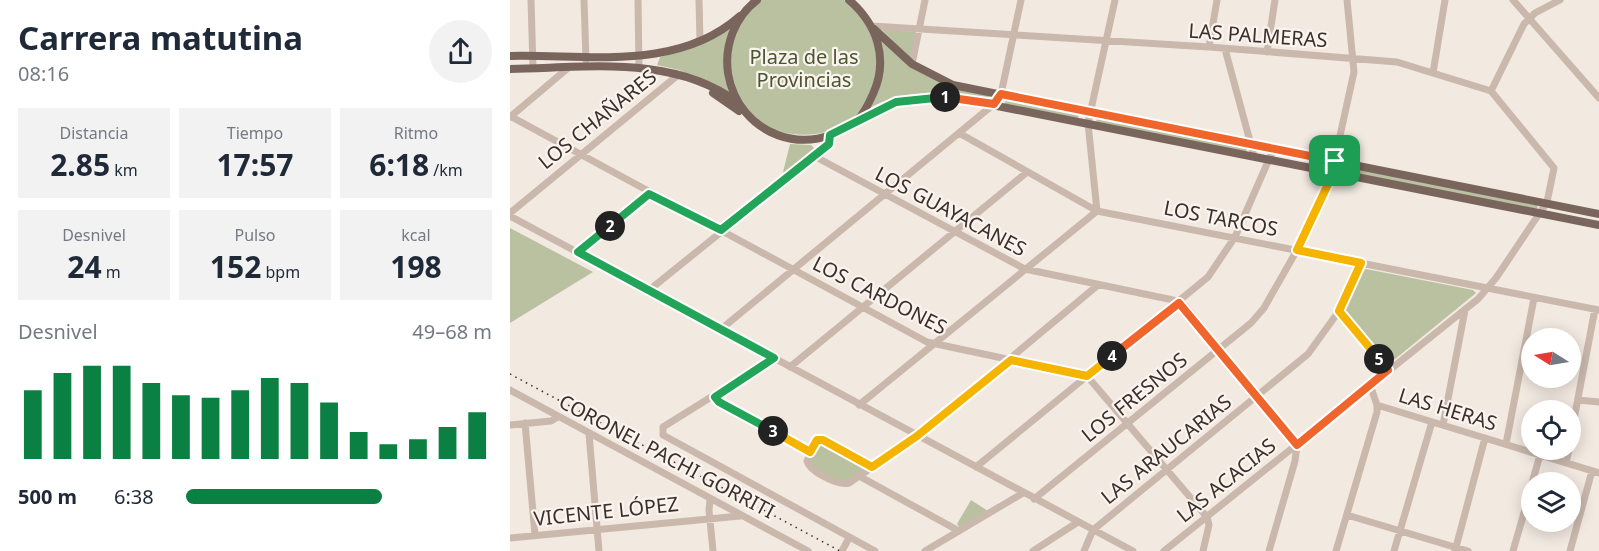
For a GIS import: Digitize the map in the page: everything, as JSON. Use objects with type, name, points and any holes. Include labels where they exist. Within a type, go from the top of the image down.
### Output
[{"type":"main road","points":[[510,56],[639,56],[679,50],[720,31],[757,0]]},
{"type":"main road","points":[[849,0],[873,28],[912,64],[953,85],[1599,214]]},
{"type":"main road","points":[[743,13],[730,39],[727,54],[729,80],[737,102],[747,117]]},
{"type":"main road","points":[[858,119],[868,105],[878,77],[880,55],[873,28]]},
{"type":"main road","points":[[510,69],[639,68],[684,75],[716,88],[737,102]]},
{"type":"main road","points":[[678,75],[714,94],[778,136],[811,138],[830,135],[886,105],[916,98],[950,97],[1599,225]]},
{"type":"street","points":[[531,0],[533,68]]},
{"type":"street","points":[[584,0],[587,68]]},
{"type":"street","points":[[638,0],[639,68]]},
{"type":"street","points":[[699,0],[700,42]]},
{"type":"street","points":[[912,64],[925,0]]},
{"type":"street","points":[[720,330],[994,104],[1001,94],[1021,0]]},
{"type":"street","points":[[859,405],[1097,211],[1089,123],[1115,0]]},
{"type":"street","points":[[1209,47],[1217,0]]},
{"type":"street","points":[[1267,52],[1275,0]]},
{"type":"street","name":"LOS FRESNOS","points":[[1034,499],[1220,349],[1264,308],[1297,250],[1335,161],[1353,81],[1354,58],[1347,0]]},
{"type":"street","points":[[1433,73],[1445,0]]},
{"type":"street","points":[[1513,0],[1599,98]]},
{"type":"street","points":[[1540,212],[1547,202],[1554,168],[1491,91],[1529,18],[1560,0]]},
{"type":"street","name":"LAS PALMERAS","points":[[873,28],[919,28],[1354,58],[1397,63],[1491,91]]},
{"type":"street","points":[[1225,49],[1254,156]]},
{"type":"street","points":[[510,116],[568,68]]},
{"type":"street","name":"LOS CHAÑARES","points":[[510,214],[678,75]]},
{"type":"street","name":"LOS CARDONES","points":[[510,116],[649,194],[934,344],[1087,376]]},
{"type":"street","name":"LOS TARCOS","points":[[959,133],[1026,173],[1097,211],[1597,310]]},
{"type":"street","points":[[648,291],[829,144],[830,135]]},
{"type":"street","points":[[976,467],[1179,303],[1214,271],[1235,237],[1274,148]]},
{"type":"street","name":"LOS GUAYACANES","points":[[814,156],[1025,269],[1179,303]]},
{"type":"street","points":[[790,367],[1026,173]]},
{"type":"street","points":[[578,252],[649,194]]},
{"type":"street","name":"LAS ACACIAS","points":[[1164,551],[1466,309],[1488,288],[1540,212]]},
{"type":"street","points":[[510,214],[720,330],[1133,551]]},
{"type":"street","name":"LAS ARAUCARIAS","points":[[1084,551],[1093,530],[1308,354],[1339,311],[1361,263]]},
{"type":"street","points":[[872,467],[823,440],[817,440],[807,461],[809,466],[842,484],[849,483],[917,436],[1011,360],[1098,285]]},
{"type":"street","points":[[1506,444],[1534,298]]},
{"type":"street","points":[[1179,303],[1220,349],[1297,445],[1295,461],[1269,551]]},
{"type":"street","points":[[1443,425],[1466,309]]},
{"type":"street","points":[[1578,400],[1597,310]]},
{"type":"street","points":[[1339,311],[1388,370]]},
{"type":"street","points":[[774,358],[715,397],[719,402],[810,452]]},
{"type":"street","points":[[1087,376],[1207,517],[1209,525],[1203,551]]},
{"type":"street","name":"LAS HERAS","points":[[1370,385],[1377,405],[1521,449]]},
{"type":"street","name":"CORONEL PACHI GORRITI","points":[[510,390],[808,551]]},
{"type":"street","name":"CORONEL PACHI GORRITI","points":[[715,397],[663,428],[661,432],[667,439],[875,551]]},
{"type":"street","points":[[1581,400],[1599,402]]},
{"type":"street","points":[[1336,551],[1377,405]]},
{"type":"street","points":[[510,424],[550,421],[558,417]]},
{"type":"street","points":[[1394,551],[1432,422]]},
{"type":"street","points":[[525,423],[535,535]]},
{"type":"street","points":[[589,434],[599,551]]},
{"type":"street","points":[[1456,549],[1485,438]]},
{"type":"street","name":"LAS HERAS","points":[[1556,460],[1595,472]]},
{"type":"street","points":[[1570,551],[1595,472]]},
{"type":"street","points":[[859,476],[959,531]]},
{"type":"street","points":[[925,551],[1023,493]]},
{"type":"street","points":[[710,500],[709,518],[713,551]]},
{"type":"street","name":"VICENTE LÓPEZ","points":[[510,538],[742,515]]},
{"type":"street","points":[[1347,516],[1468,551]]},
{"type":"street","points":[[1034,551],[1078,522]]},
{"type":"street","points":[[1513,551],[1521,523]]},
{"type":"street","points":[[842,551],[849,538]]},
{"type":"green space","name":"Plaza de las Provincias","points":[[762,0],[844,0],[867,27],[874,44],[877,61],[876,78],[871,94],[862,109],[848,122],[825,132],[784,133],[760,122],[746,109],[740,99],[732,72],[731,52],[741,23]]},
{"type":"green space","points":[[735,24],[730,34],[733,95],[679,70],[657,65],[660,57],[689,49]]},
{"type":"green space","points":[[881,29],[916,32],[911,56],[909,58]]},
{"type":"green space","points":[[879,38],[944,85],[989,96],[988,100],[958,95],[912,94],[882,102],[868,109],[880,82]]},
{"type":"green space","points":[[1006,99],[1079,113],[1078,118],[1005,104]]},
{"type":"green space","points":[[1097,117],[1248,146],[1246,152],[1096,123]]},
{"type":"green space","points":[[790,144],[811,145],[815,149],[787,173],[783,172]]},
{"type":"green space","points":[[1340,165],[1538,203],[1537,209],[1339,171]]},
{"type":"green space","points":[[510,228],[593,272],[510,323]]},
{"type":"green space","points":[[1366,269],[1473,290],[1476,293],[1389,364],[1345,313],[1346,305],[1362,271]]},
{"type":"green space","points":[[817,440],[872,467],[845,485],[812,469],[808,458]]},
{"type":"green space","points":[[971,500],[988,511],[960,528],[957,524]]},
{"type":"railway","points":[[510,374],[840,551]]},
{"type":"route","points":[[1001,94],[1335,161],[1330,180],[1297,250],[1361,263],[1339,311],[1388,370],[1297,445],[1185,306],[1179,303],[1087,376],[1011,360],[917,436],[872,467],[823,440],[817,440],[810,452],[719,402],[715,397],[774,358],[578,252],[649,194],[721,230],[829,144],[830,135],[886,105],[916,98],[950,97],[994,104],[1001,94]]}]
